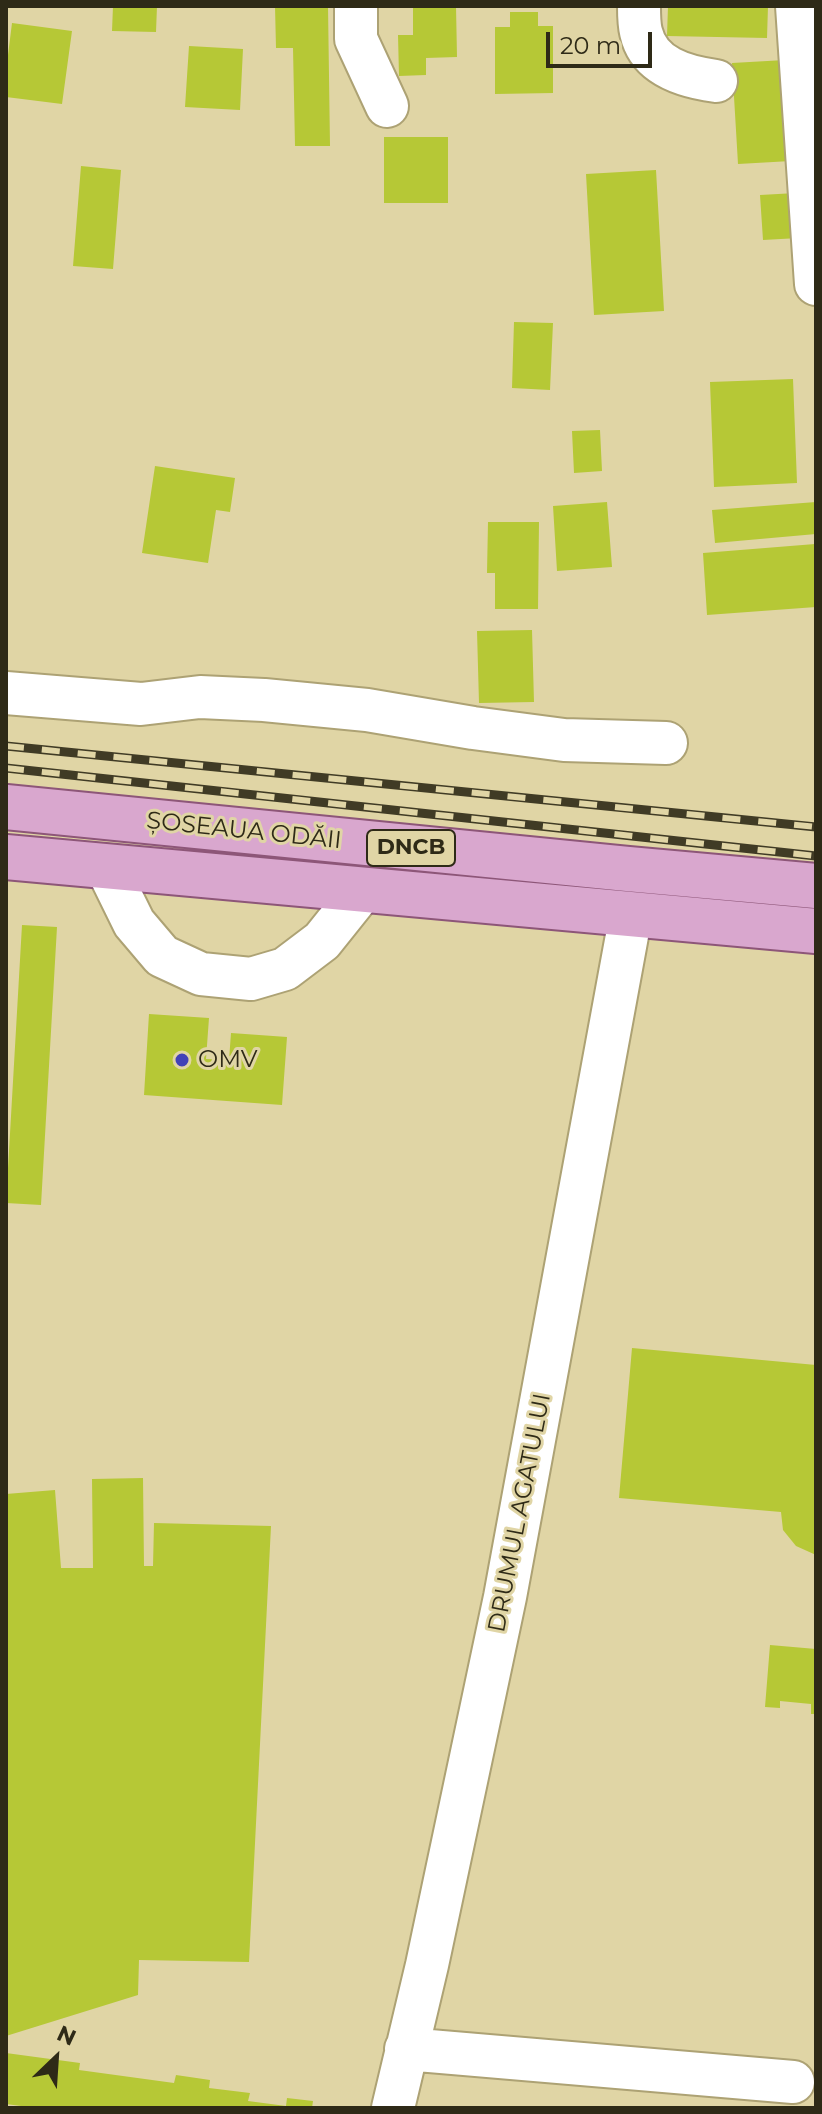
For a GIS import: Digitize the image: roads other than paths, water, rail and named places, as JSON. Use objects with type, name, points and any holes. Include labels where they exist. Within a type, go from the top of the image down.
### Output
[{"type":"main road","name":"ȘOSEAUA ODĂII","points":[[6,807],[816,886]]},
{"type":"main road","name":"ȘOSEAUA ODĂII","points":[[6,857],[816,931]]},
{"type":"street","points":[[356,6],[356,39],[387,106]]},
{"type":"street","points":[[639,6],[640,30],[645,45],[653,55],[667,67],[688,77],[716,81]]},
{"type":"street","points":[[797,6],[816,284]]},
{"type":"street","points":[[6,693],[141,704],[200,697],[264,700],[367,710],[564,740],[666,743]]},
{"type":"street","points":[[106,866],[134,923],[162,956],[201,974],[251,979],[285,969],[322,941],[362,891]]},
{"type":"street","name":"DRUMUL AGATULUI","points":[[393,2108],[427,1965],[505,1597],[631,914]]},
{"type":"street","points":[[406,2049],[793,2082]]},
{"type":"railway","points":[[6,746],[816,827]]},
{"type":"railway","points":[[6,768],[816,856]]},
{"type":"place","name":"OMV","points":[[182,1060]]}]
